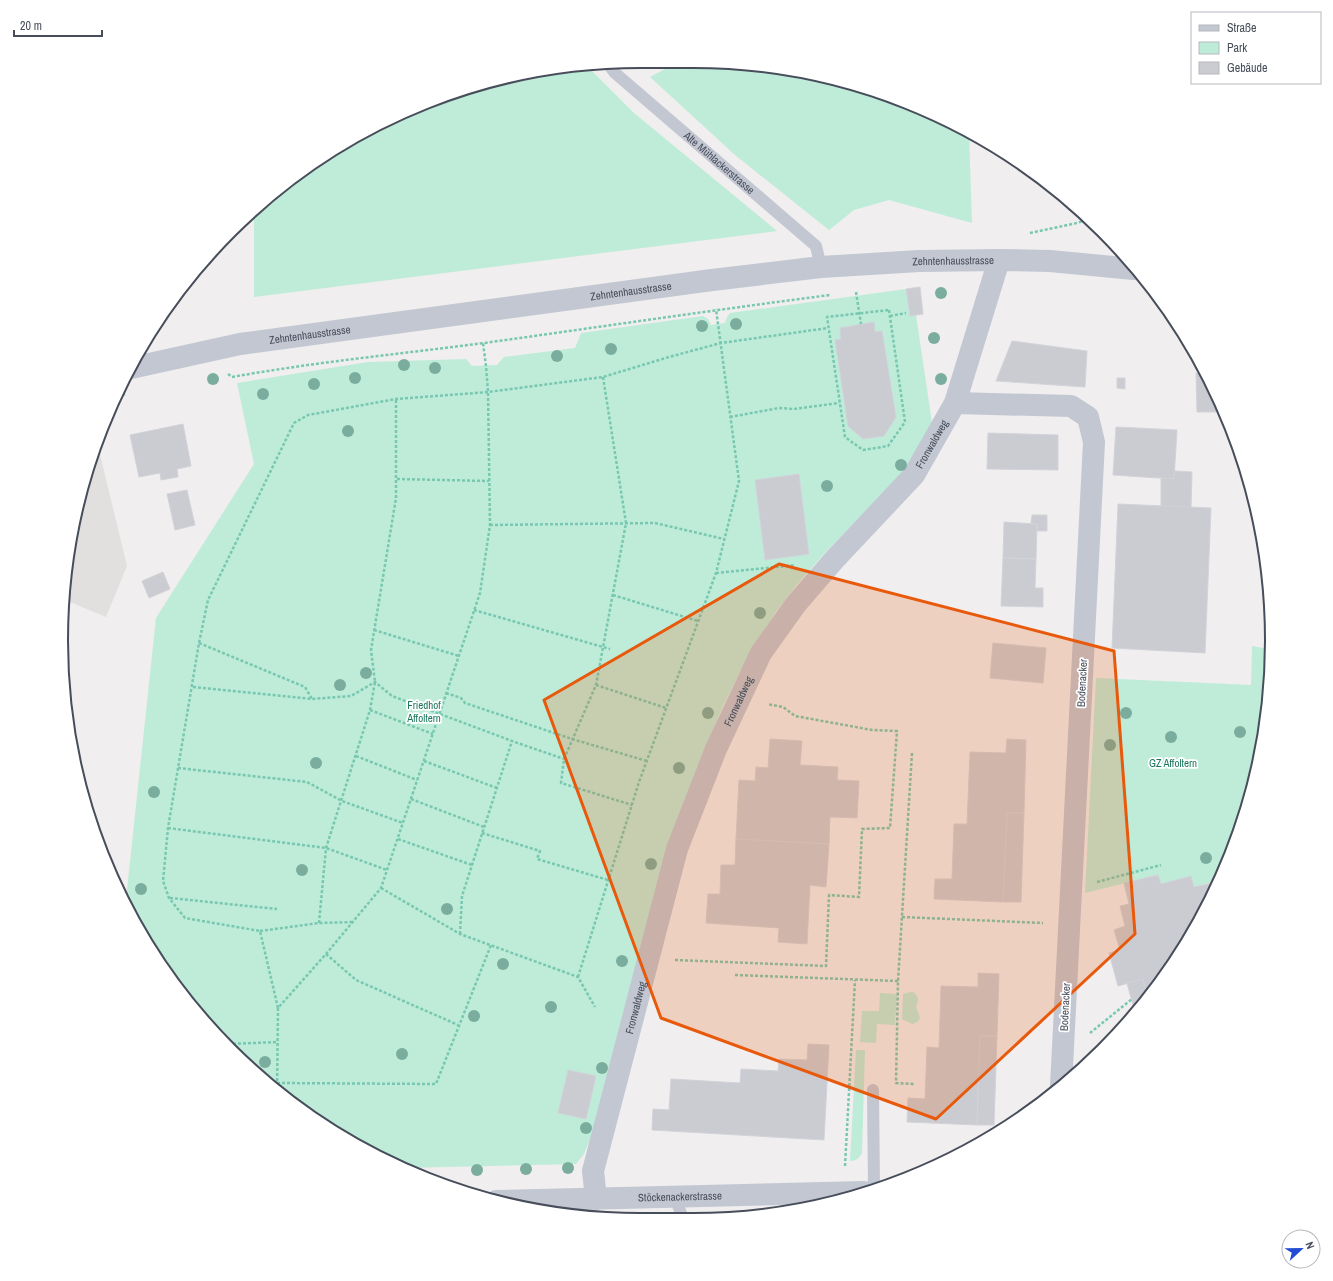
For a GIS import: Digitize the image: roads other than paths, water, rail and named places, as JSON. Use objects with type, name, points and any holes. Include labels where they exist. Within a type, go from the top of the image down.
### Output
[{"type":"street","name":"Zehntenhausstrasse","points":[[138,366],[240,344],[704,281],[821,267],[919,261],[999,260],[1050,261],[1127,268]]},
{"type":"street","name":"Fronwaldweg","points":[[596,1199],[593,1171],[677,849],[716,749],[761,653],[796,604],[817,579],[914,474],[955,403],[999,260]]},
{"type":"street","name":"Bodenacker","points":[[955,403],[1071,406],[1088,417],[1094,442],[1061,1078]]},
{"type":"street","name":"Stöckenackerstrasse","points":[[523,1200],[843,1193]]},
{"type":"lane","name":"Alte Mühlackerstrasse","points":[[612,69],[816,246],[821,267]]},
{"type":"lane","points":[[873,1090],[874,1184]]},
{"type":"lane","points":[[675,1197],[681,1213]]},
{"type":"park label","name":"Friedhof Affoltern","points":[[424,711]]},
{"type":"park label","name":"GZ Affoltern","points":[[1173,763]]}]
